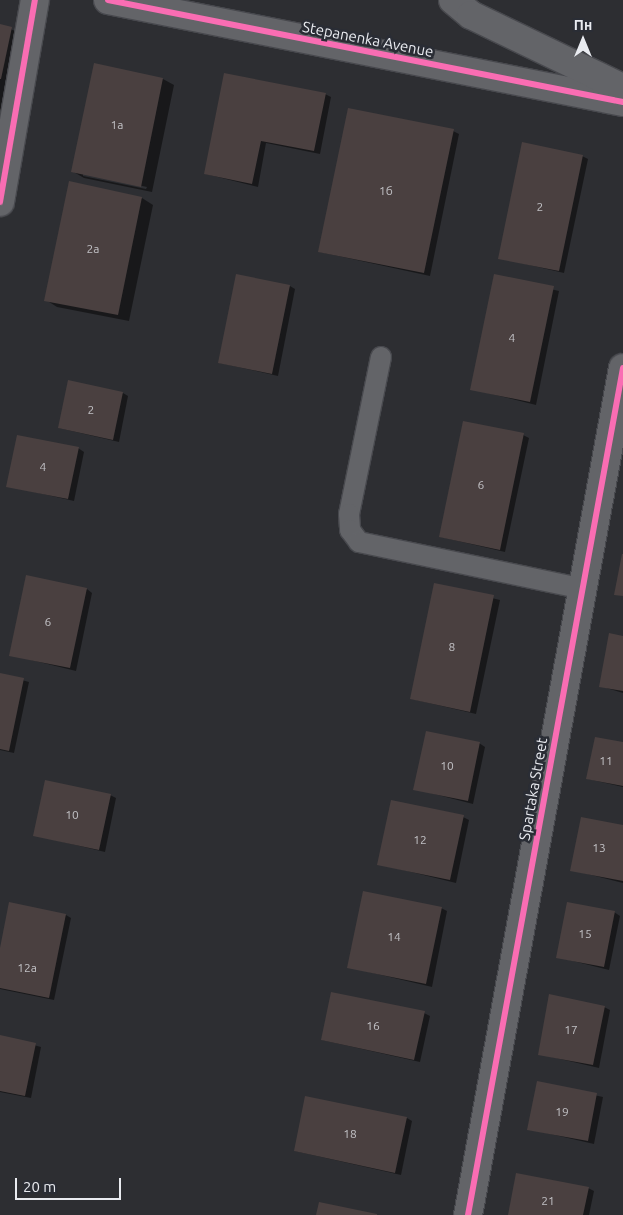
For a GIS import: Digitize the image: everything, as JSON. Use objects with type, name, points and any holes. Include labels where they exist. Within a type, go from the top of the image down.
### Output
[{"type":"street","points":[[0,202],[35,0]]},
{"type":"street","name":"Stepanenka Avenue","points":[[108,0],[623,102]]},
{"type":"street","points":[[453,0],[472,15],[623,88]]},
{"type":"street","name":"Spartaka Street","points":[[468,1215],[623,368]]},
{"type":"lane","points":[[381,357],[349,514],[350,530],[359,542],[583,589]]},
{"type":"building","points":[[0,24],[12,27],[1,79],[0,79]]},
{"type":"building","points":[[94,63],[163,78],[141,187],[71,172]]},
{"type":"building","points":[[224,73],[326,93],[314,151],[261,141],[252,184],[204,174]]},
{"type":"building","points":[[348,108],[454,129],[424,273],[318,252]]},
{"type":"building","points":[[522,142],[583,155],[559,271],[498,259]]},
{"type":"building","points":[[69,181],[142,197],[118,315],[44,301]]},
{"type":"building","points":[[236,274],[290,285],[272,374],[218,363]]},
{"type":"building","points":[[494,274],[554,286],[530,402],[470,390]]},
{"type":"building","points":[[68,380],[123,392],[113,440],[58,428]]},
{"type":"building","points":[[463,421],[524,433],[500,550],[439,537]]},
{"type":"building","points":[[17,435],[79,447],[68,499],[6,487]]},
{"type":"building","points":[[623,554],[623,596],[614,595]]},
{"type":"building","points":[[26,575],[87,588],[70,668],[9,656]]},
{"type":"building","points":[[434,583],[494,595],[470,712],[410,699]]},
{"type":"building","points":[[609,633],[623,636],[623,691],[599,687]]},
{"type":"building","points":[[0,673],[24,678],[9,751],[0,749]]},
{"type":"building","points":[[426,731],[480,742],[468,801],[413,790]]},
{"type":"building","points":[[595,737],[623,742],[623,786],[586,779]]},
{"type":"building","points":[[45,780],[111,794],[99,850],[33,836]]},
{"type":"building","points":[[391,800],[464,815],[450,880],[377,865]]},
{"type":"building","points":[[581,817],[623,825],[623,881],[570,871]]},
{"type":"building","points":[[363,891],[442,907],[426,984],[347,968]]},
{"type":"building","points":[[9,902],[66,914],[49,998],[0,988],[0,948]]},
{"type":"building","points":[[567,902],[615,911],[604,967],[556,958]]},
{"type":"building","points":[[331,992],[425,1011],[414,1060],[321,1040]]},
{"type":"building","points":[[549,994],[605,1006],[593,1065],[538,1055]]},
{"type":"building","points":[[0,1035],[36,1043],[25,1096],[0,1091]]},
{"type":"building","points":[[537,1081],[597,1093],[588,1141],[527,1130]]},
{"type":"building","points":[[305,1096],[407,1117],[395,1173],[294,1151]]},
{"type":"building","points":[[516,1173],[589,1187],[583,1215],[508,1215]]},
{"type":"building","points":[[319,1202],[377,1214],[377,1215],[316,1215]]},
{"type":"cycle path","points":[[0,202],[35,0]]},
{"type":"cycle path","points":[[108,0],[623,102]]},
{"type":"cycle path","points":[[468,1215],[623,368]]}]
